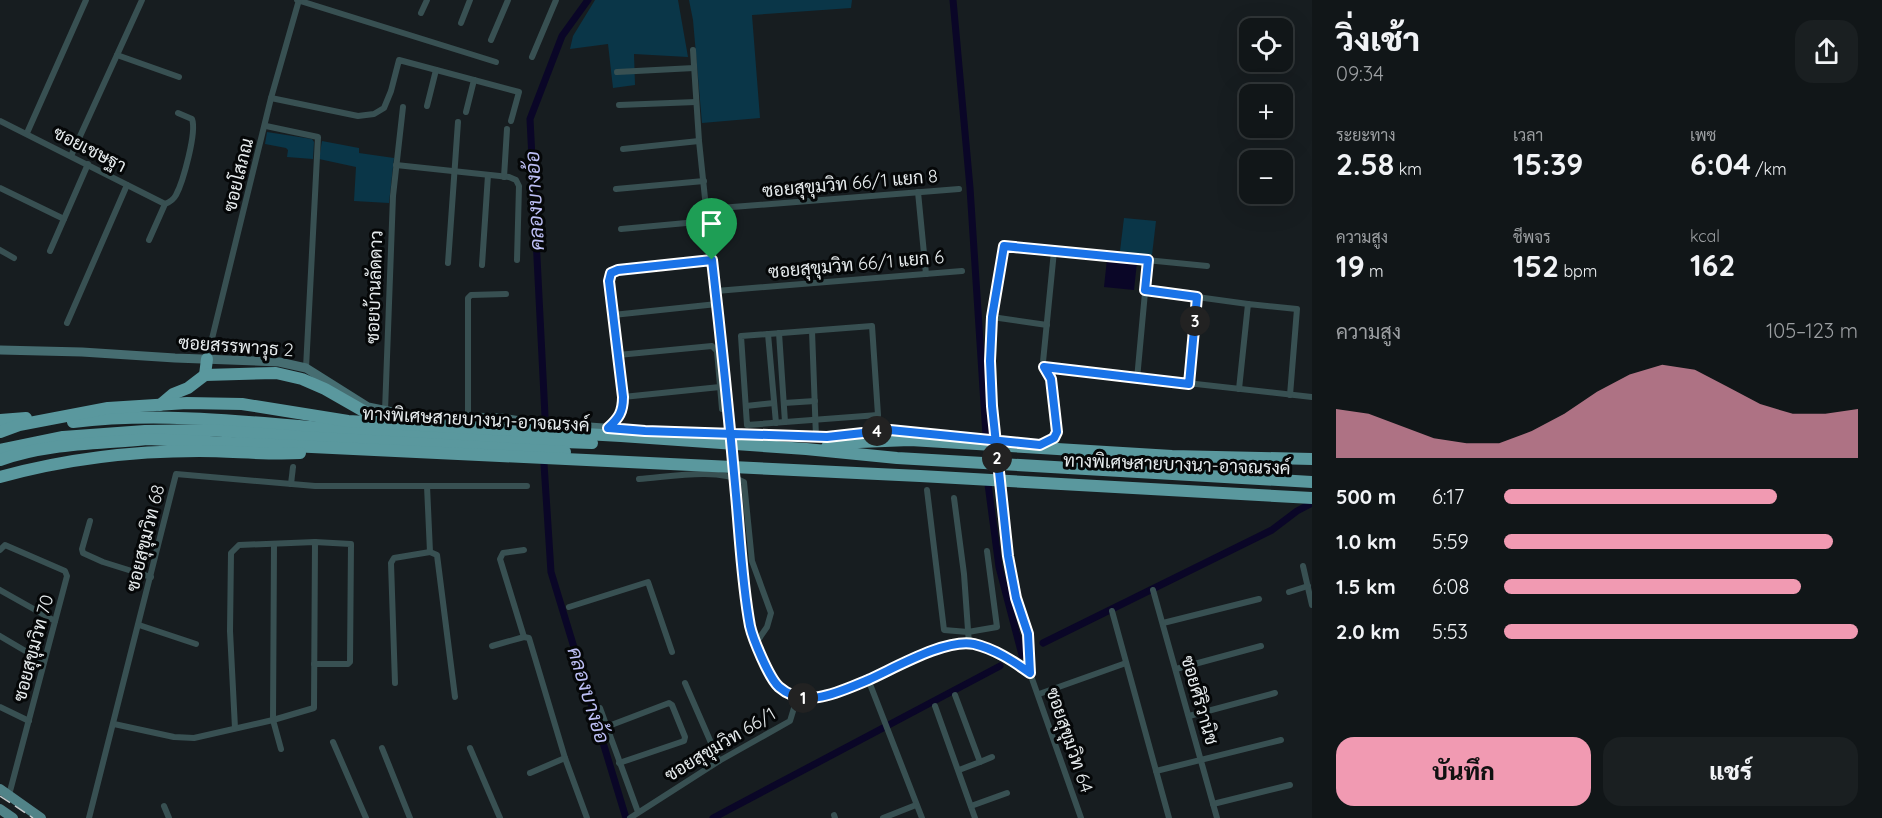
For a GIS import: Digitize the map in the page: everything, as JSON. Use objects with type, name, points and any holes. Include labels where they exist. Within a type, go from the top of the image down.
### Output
[{"type":"highway","points":[[205,375],[207,358]]},
{"type":"highway","points":[[160,405],[173,394],[188,388],[205,375],[276,373],[302,379],[342,397],[369,416],[389,424]]},
{"type":"highway","points":[[0,427],[108,408],[242,404],[348,421],[389,424],[633,437],[897,458],[1312,482]]},
{"type":"highway","points":[[0,420],[61,417]]},
{"type":"highway","name":"ทางพิเศษสายบางนา-อาจณรงค์","points":[[0,434],[103,418],[144,417],[259,422],[497,440],[682,445],[796,451],[901,460],[1312,477]]},
{"type":"highway","points":[[0,434],[19,425]]},
{"type":"highway","name":"ทางพิเศษสายบางนา-อาจณรงค์","points":[[0,450],[63,437],[145,431],[210,430],[313,438],[918,472],[1312,488]]},
{"type":"highway","points":[[0,461],[15,455],[66,446],[147,439],[191,440],[1312,498]]},
{"type":"highway","points":[[0,461],[191,440]]},
{"type":"highway","points":[[796,451],[860,442],[910,440],[1172,456],[1312,459]]},
{"type":"highway","points":[[0,477],[37,467],[134,454],[198,451],[285,454],[352,449]]},
{"type":"main road","points":[[5,792],[41,818]]},
{"type":"main road","points":[[0,809],[13,818]]},
{"type":"street","points":[[27,133],[86,0]]},
{"type":"street","points":[[71,156],[142,0]]},
{"type":"street","points":[[298,0],[496,62]]},
{"type":"street","name":"ซอยโสภณ","points":[[207,358],[266,126],[271,98],[298,0]]},
{"type":"street","points":[[421,12],[427,0]]},
{"type":"street","points":[[461,23],[470,0]]},
{"type":"street","points":[[491,40],[508,0]]},
{"type":"street","points":[[532,57],[556,0]]},
{"type":"street","name":"ซอยสุขุมวิท 66/1","points":[[634,815],[719,760],[790,720],[797,698],[778,686],[763,661],[750,628],[699,141],[693,50]]},
{"type":"street","points":[[117,55],[179,77]]},
{"type":"street","points":[[271,98],[358,117],[374,114],[384,108],[392,91],[399,60],[519,92],[511,121]]},
{"type":"street","points":[[616,72],[694,68]]},
{"type":"street","points":[[427,106],[436,70]]},
{"type":"street","points":[[466,112],[474,80]]},
{"type":"street","points":[[619,105],[696,102]]},
{"type":"street","name":"ซอยบ้านลัดดาว","points":[[385,411],[396,165],[403,107]]},
{"type":"street","points":[[149,240],[165,204],[176,195],[194,131],[192,119],[178,113]]},
{"type":"street","name":"ซอยเชษฐา","points":[[0,121],[165,204]]},
{"type":"street","points":[[448,263],[458,122]]},
{"type":"street","points":[[266,126],[318,138],[306,368]]},
{"type":"street","points":[[504,177],[507,129]]},
{"type":"street","points":[[622,149],[699,141]]},
{"type":"street","points":[[50,251],[88,164]]},
{"type":"street","points":[[396,165],[513,178],[519,186],[517,260]]},
{"type":"street","points":[[482,265],[488,175]]},
{"type":"street","points":[[616,189],[704,181]]},
{"type":"street","points":[[67,323],[128,185]]},
{"type":"street","points":[[0,188],[64,219]]},
{"type":"street","name":"ซอยสุขุมวิท 66/1 แยก 8","points":[[707,209],[959,189]]},
{"type":"street","points":[[918,192],[926,274]]},
{"type":"street","points":[[621,229],[708,221]]},
{"type":"street","name":"ซอยสุขุมวิท 64","points":[[1054,251],[1004,246],[992,317],[990,361],[992,406],[1008,556],[1016,598],[1028,634],[1030,673],[1081,818]]},
{"type":"street","points":[[0,250],[14,258]]},
{"type":"street","points":[[1054,251],[1207,266]]},
{"type":"street","name":"ซอยสรรพาวุธ 2","points":[[0,350],[279,362],[306,368],[368,407],[407,415],[468,416],[645,431],[816,437],[890,430],[1040,445],[1054,438],[1057,432],[1051,379],[1043,362],[1054,251]]},
{"type":"street","points":[[608,428],[620,418],[623,410],[609,281],[611,273],[618,270],[712,260]]},
{"type":"street","points":[[1137,379],[1148,260]]},
{"type":"street","name":"ซอยสุขุมวิท 66/1 แยก 6","points":[[716,291],[962,271]]},
{"type":"street","points":[[1145,290],[1297,309],[1290,395]]},
{"type":"street","points":[[468,416],[468,298],[471,295],[506,294]]},
{"type":"street","points":[[1189,384],[1197,297]]},
{"type":"street","points":[[613,315],[717,304]]},
{"type":"street","points":[[1239,389],[1248,304]]},
{"type":"street","points":[[992,317],[1047,325]]},
{"type":"street","points":[[872,326],[878,415],[747,424],[741,336],[779,333],[872,326]]},
{"type":"street","points":[[812,330],[816,437]]},
{"type":"street","points":[[779,333],[785,422]]},
{"type":"street","points":[[768,334],[776,423]]},
{"type":"street","points":[[618,356],[712,346],[717,351],[722,409]]},
{"type":"street","points":[[1044,367],[1312,397]]},
{"type":"street","points":[[623,397],[720,387]]},
{"type":"street","points":[[784,403],[815,401]]},
{"type":"street","points":[[746,406],[774,403]]},
{"type":"street","points":[[291,484],[293,467]]},
{"type":"street","name":"ซอยสุขุมวิท 68","points":[[89,818],[176,474],[291,484],[368,487],[527,486]]},
{"type":"street","points":[[639,479],[701,474],[731,477],[744,482],[752,561],[771,613],[767,627],[756,643]]},
{"type":"street","points":[[427,486],[430,552]]},
{"type":"street","points":[[927,490],[944,630],[968,632],[997,627],[987,551]]},
{"type":"street","points":[[954,498],[964,574],[969,644]]},
{"type":"street","points":[[90,521],[82,549],[83,553],[151,577]]},
{"type":"street","points":[[114,724],[174,737],[194,738],[314,708],[315,542]]},
{"type":"street","points":[[235,728],[230,631],[231,553],[239,545],[315,542],[351,544],[350,662],[348,664],[314,664]]},
{"type":"street","points":[[274,545],[273,720],[280,748]]},
{"type":"street","name":"ซอยสุขุมวิท 70","points":[[2,548],[65,571],[67,580],[29,721],[5,792]]},
{"type":"street","points":[[524,550],[503,553],[500,559],[524,637]]},
{"type":"street","points":[[395,683],[391,562],[394,558],[430,552],[436,554],[437,557],[455,697]]},
{"type":"street","points":[[1303,566],[1312,605]]},
{"type":"street","points":[[569,608],[648,582],[672,652]]},
{"type":"street","points":[[1289,592],[1308,586]]},
{"type":"street","points":[[0,590],[55,621]]},
{"type":"street","name":"ซอยศิริวานิช","points":[[1154,590],[1217,818]]},
{"type":"street","points":[[1163,623],[1259,599]]},
{"type":"street","points":[[1112,611],[1169,818]]},
{"type":"street","points":[[139,625],[196,644]]},
{"type":"street","points":[[0,636],[44,662]]},
{"type":"street","points":[[492,646],[524,637],[529,638],[565,758],[587,818]]},
{"type":"street","name":"ซอยสุขุมวิท 64","points":[[797,698],[834,694],[949,644],[969,644],[1002,654],[1030,673]]},
{"type":"street","points":[[1176,669],[1261,646]]},
{"type":"street","points":[[1039,694],[1126,663]]},
{"type":"street","points":[[868,679],[922,818]]},
{"type":"street","points":[[685,683],[719,760]]},
{"type":"street","points":[[1189,716],[1275,693]]},
{"type":"street","points":[[955,694],[980,762]]},
{"type":"street","points":[[606,727],[669,703],[672,705],[685,737],[684,741],[619,763]]},
{"type":"street","points":[[935,706],[975,818]]},
{"type":"street","points":[[0,707],[29,721]]},
{"type":"street","points":[[600,708],[634,815]]},
{"type":"street","points":[[1156,771],[1281,740]]},
{"type":"street","points":[[333,742],[366,818]]},
{"type":"street","points":[[382,748],[410,818]]},
{"type":"street","points":[[470,748],[500,818]]},
{"type":"street","points":[[959,770],[992,757]]},
{"type":"street","points":[[530,773],[565,758]]},
{"type":"street","points":[[1213,804],[1290,785]]},
{"type":"street","points":[[971,806],[1007,793]]},
{"type":"street","points":[[883,818],[916,805]]},
{"type":"street","points":[[164,806],[169,818]]},
{"type":"shaded area","points":[[595,0],[678,0],[688,57],[634,54],[635,85],[613,88],[608,44],[570,49],[573,36]]},
{"type":"shaded area","points":[[689,0],[852,0],[851,8],[752,15],[760,118],[702,123],[693,20]]},
{"type":"shaded area","points":[[267,132],[312,139],[314,142],[313,159],[287,157],[286,148],[265,144]]},
{"type":"shaded area","points":[[322,141],[359,148],[359,153],[394,158],[389,203],[354,201],[356,167],[319,159]]},
{"type":"shaded area","points":[[1124,218],[1156,221],[1152,255],[1120,251]]},
{"type":"shaded area","points":[[1107,259],[1137,262],[1134,290],[1104,287]]},
{"type":"waterway","name":"คลองบางอ้อ","points":[[545,416],[530,119],[562,36],[588,0]]},
{"type":"waterway","points":[[953,0],[970,188],[986,435]]},
{"type":"waterway","name":"คลองบางอ้อ","points":[[544,464],[551,572],[626,818]]},
{"type":"waterway","points":[[988,484],[999,567],[1022,655]]},
{"type":"waterway","points":[[1043,643],[1272,530],[1312,503]]},
{"type":"waterway","points":[[713,818],[1000,666]]},
{"type":"railway","points":[[0,796],[33,818]]},
{"type":"route","points":[[712,260],[618,270],[611,273],[609,281],[623,410],[620,418],[608,428],[645,431],[677,432],[765,435],[827,437],[890,430],[992,440],[1040,445],[1049,442],[1057,432],[1051,379],[1044,367],[1189,384],[1197,297],[1145,290],[1148,260],[1004,246],[992,317],[990,361],[992,406],[1000,481],[1008,556],[1016,598],[1028,634],[1031,657],[1030,673],[1002,654],[973,644],[949,644],[834,694],[797,698],[778,686],[763,661],[750,628],[744,578],[737,500],[729,422],[722,344],[712,260]]}]
